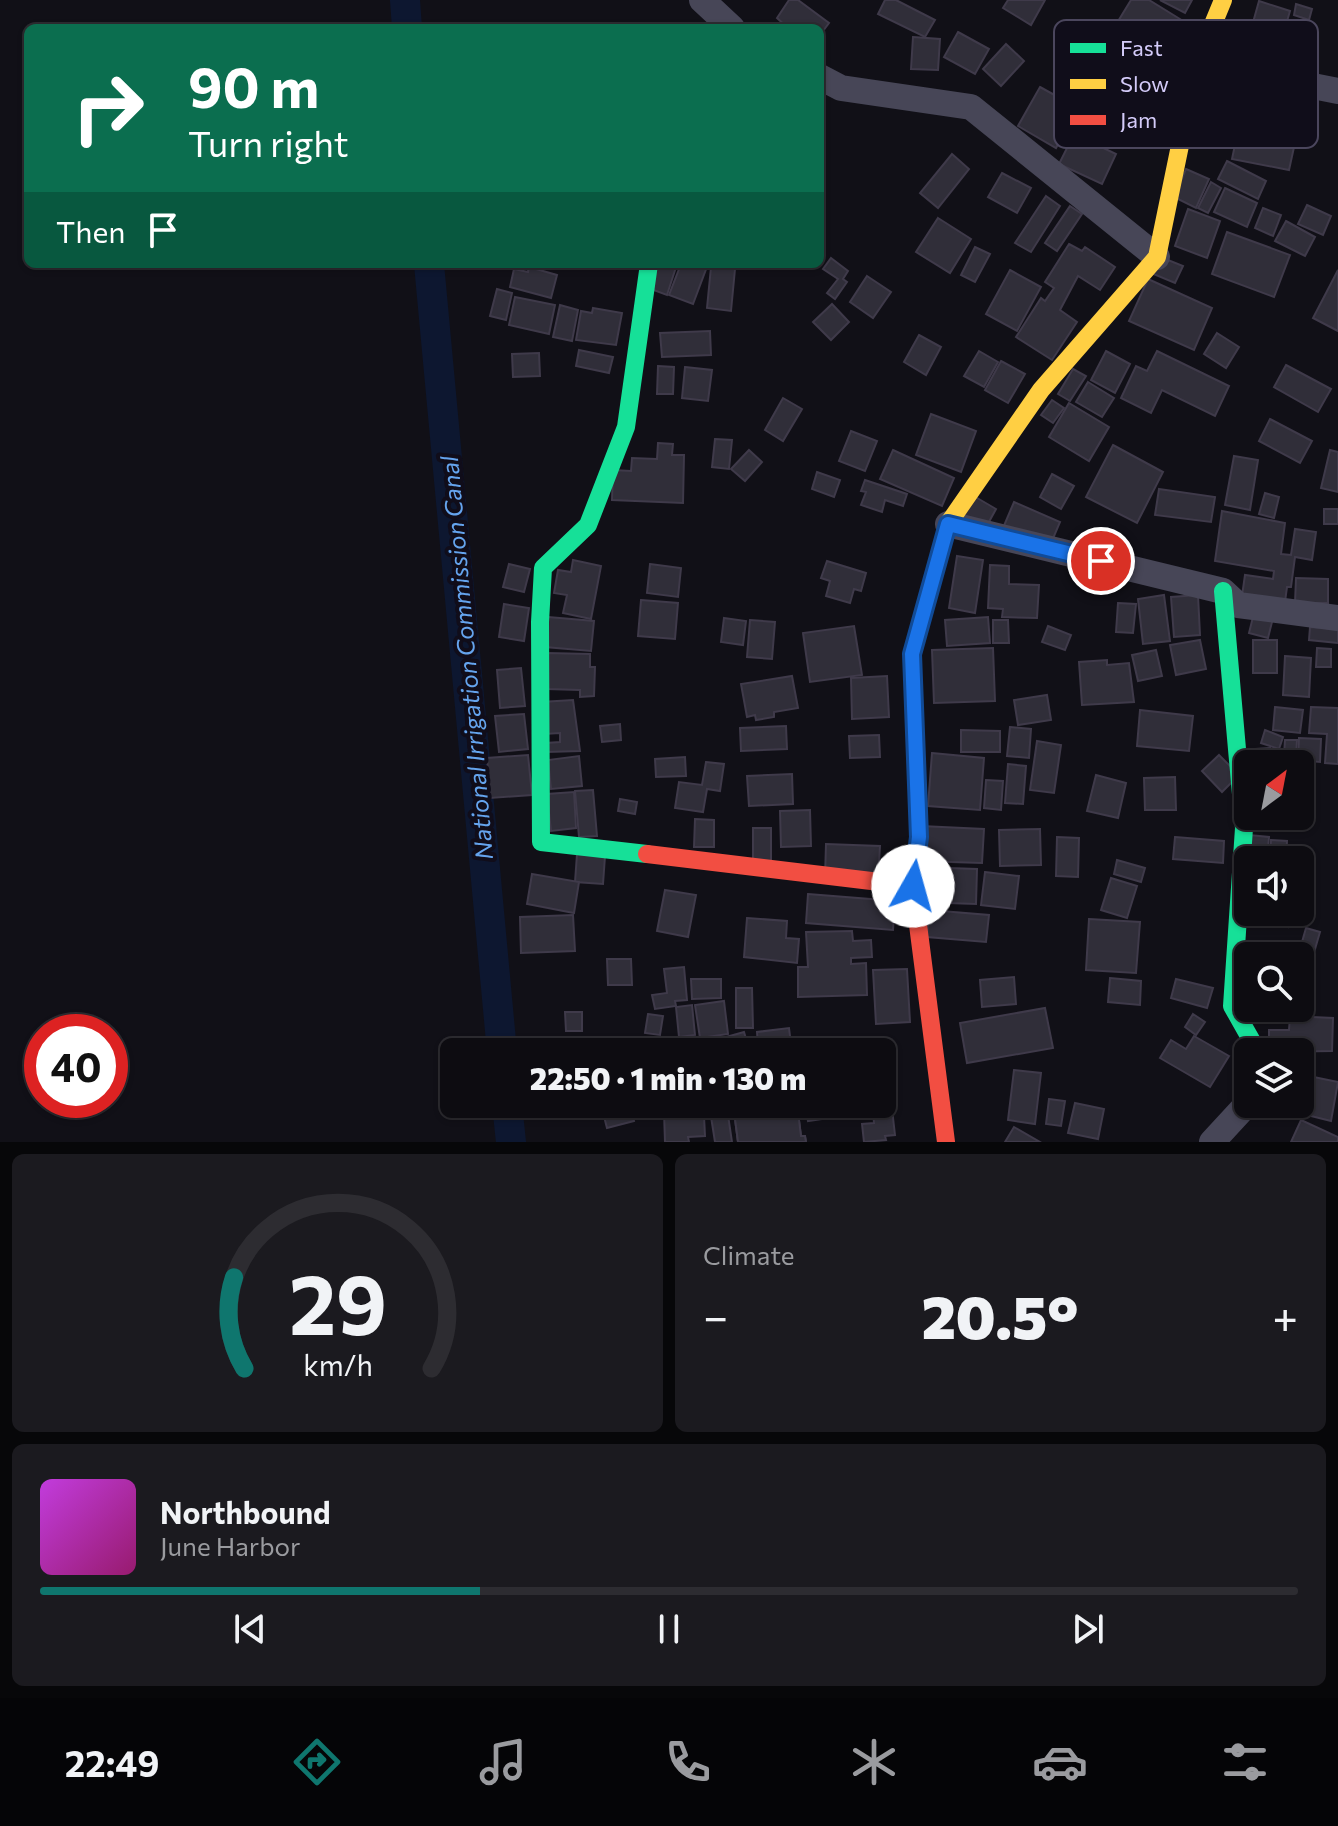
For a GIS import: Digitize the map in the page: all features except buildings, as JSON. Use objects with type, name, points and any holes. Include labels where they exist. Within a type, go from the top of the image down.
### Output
[{"type":"street","points":[[702,0],[728,24]]},
{"type":"street","points":[[1215,20],[1223,0]]},
{"type":"street","points":[[824,79],[841,88],[971,107],[1157,257]]},
{"type":"street","points":[[1318,87],[1338,91]]},
{"type":"street","points":[[946,1142],[913,886],[919,837],[912,654],[948,524],[1041,390],[1157,257],[1179,148]]},
{"type":"street","points":[[648,268],[626,427],[588,525],[543,568],[540,622],[541,842],[913,886]]},
{"type":"street","points":[[948,524],[1223,591],[1238,605],[1338,618]]},
{"type":"street","points":[[1223,591],[1244,828],[1232,1006],[1250,1038]]},
{"type":"street","points":[[1212,1142],[1234,1118]]},
{"type":"waterway","name":"National Irrigation Commission Canal","points":[[405,0],[407,24]]},
{"type":"waterway","name":"National Irrigation Commission Canal","points":[[429,268],[501,1038]]},
{"type":"waterway","name":"National Irrigation Commission Canal","points":[[508,1118],[511,1142]]},
{"type":"traffic: fast","points":[[647,854],[541,842],[540,622],[543,568],[588,525],[626,427],[648,268]]},
{"type":"traffic: fast","points":[[1223,591],[1244,828],[1232,1006],[1250,1038]]},
{"type":"traffic: slow","points":[[1215,20],[1223,0]]},
{"type":"traffic: slow","points":[[927,600],[948,524],[1041,390],[1157,257],[1179,148]]},
{"type":"traffic: jam","points":[[927,600],[912,654],[919,837],[913,886],[946,1142]]},
{"type":"traffic: jam","points":[[647,854],[913,886]]},
{"type":"route","points":[[913,886],[919,837],[912,654],[948,524],[1101,561]]}]
